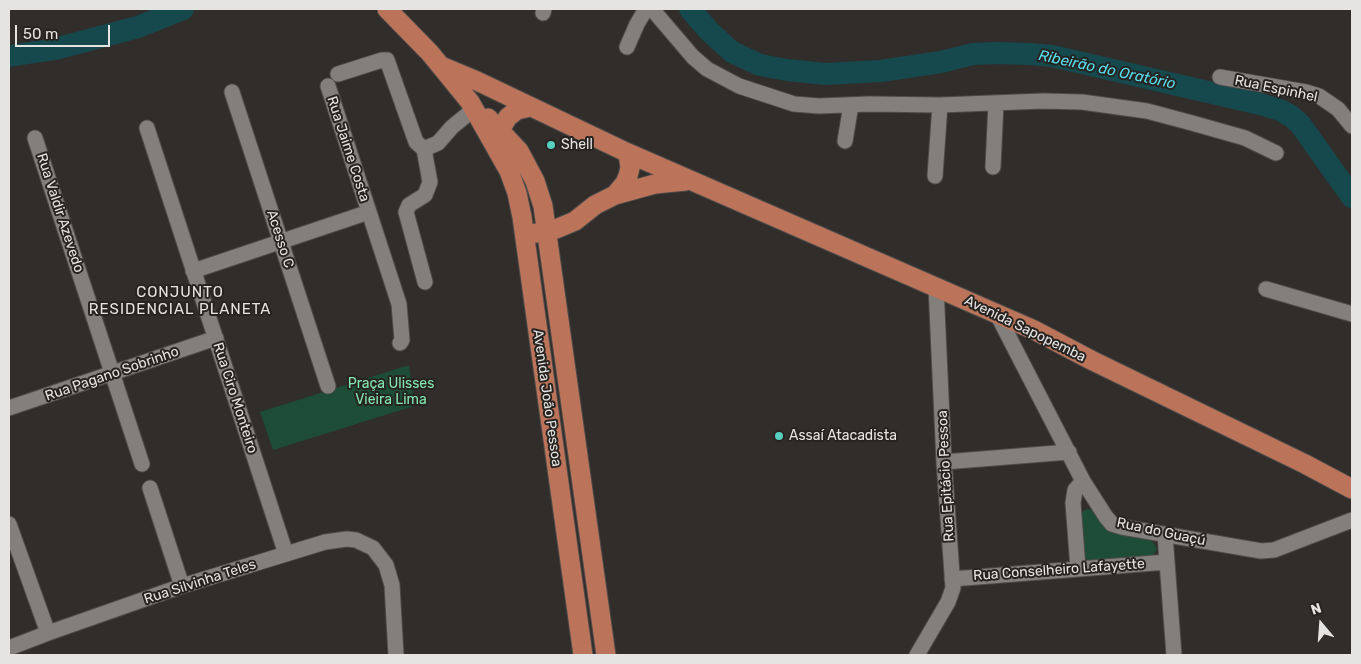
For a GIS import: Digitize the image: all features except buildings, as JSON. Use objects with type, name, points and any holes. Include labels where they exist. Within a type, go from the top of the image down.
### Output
[{"type":"main road","name":"Avenida João Pessoa","points":[[387,9],[441,66],[498,138],[513,180],[522,217],[583,655]]},
{"type":"main road","name":"Avenida Sapopemba","points":[[441,66],[693,182],[1034,330],[1091,360],[1296,459],[1352,489]]},
{"type":"main road","points":[[498,138],[512,113],[530,107]]},
{"type":"main road","name":"Avenida João Pessoa","points":[[498,138],[519,151],[535,182],[543,206],[606,655]]},
{"type":"main road","points":[[551,258],[559,238],[575,221],[595,205],[615,194],[625,183],[630,168],[628,153]]},
{"type":"main road","name":"Avenida Sapopemba","points":[[615,194],[672,181],[693,182]]},
{"type":"main road","points":[[522,217],[527,228],[531,232],[536,233],[575,221]]},
{"type":"street","points":[[627,47],[646,9]]},
{"type":"street","points":[[652,9],[693,57],[707,70],[757,93],[794,104],[851,106],[1059,101],[1147,111],[1240,136],[1276,153]]},
{"type":"street","points":[[338,74],[387,60],[416,142],[424,149],[430,182],[425,196],[409,205],[406,212],[425,282]]},
{"type":"street","name":"Rua Espinhel","points":[[1220,77],[1319,96],[1338,109],[1352,126]]},
{"type":"street","name":"Rua Jaime Costa","points":[[328,86],[400,311],[402,340],[400,343]]},
{"type":"street","name":"Acesso C","points":[[232,92],[328,386]]},
{"type":"street","points":[[993,167],[996,102]]},
{"type":"street","points":[[424,149],[438,144],[472,105]]},
{"type":"street","points":[[935,176],[936,105]]},
{"type":"street","points":[[845,141],[851,106]]},
{"type":"street","name":"Rua Ciro Monteiro","points":[[147,128],[286,554]]},
{"type":"street","name":"Rua Valdir Azevedo","points":[[35,138],[142,464]]},
{"type":"street","name":"Rua Jaime Costa","points":[[193,271],[369,212]]},
{"type":"street","name":"Rua Epitácio Pessoa","points":[[917,655],[953,588],[944,462],[936,287]]},
{"type":"street","points":[[1266,289],[1352,314]]},
{"type":"street","name":"Rua do Guaçú","points":[[997,314],[1083,481],[1112,524],[1268,551],[1352,520]]},
{"type":"street","name":"Rua Pagano Sobrinho","points":[[9,408],[216,338]]},
{"type":"street","points":[[944,462],[1069,452]]},
{"type":"street","points":[[1078,568],[1072,503],[1075,490],[1083,481]]},
{"type":"street","points":[[150,488],[182,586]]},
{"type":"street","points":[[9,524],[48,633]]},
{"type":"street","points":[[1165,534],[1174,655]]},
{"type":"street","name":"Rua Silvinha Teles","points":[[9,648],[182,586],[324,542],[347,539],[356,540],[372,548],[386,565],[392,585],[394,654]]},
{"type":"street","name":"Rua Conselheiro Lafayette","points":[[952,578],[1167,562]]},
{"type":"green space","name":"Praça Ulisses Vieira Lima","points":[[409,365],[414,406],[273,450],[260,412]]},
{"type":"green space","points":[[1086,509],[1092,510],[1107,528],[1149,539],[1154,543],[1157,550],[1152,556],[1090,561],[1086,559],[1084,556],[1080,514]]},
{"type":"waterway","name":"Ribeirão do Oratório","points":[[9,56],[55,49],[138,27],[183,9]]},
{"type":"waterway","name":"Ribeirão do Oratório","points":[[690,9],[709,31],[732,52],[760,65],[787,70],[825,74],[881,71],[941,62],[973,54],[1030,54],[1052,56],[1260,104],[1280,110],[1300,124],[1352,197]]},
{"type":"place","name":"Shell","points":[[551,145]]},
{"type":"place","name":"Assaí Atacadista","points":[[779,436]]},
{"type":"district","name":"CONJUNTO RESIDENCIAL PLANETA","points":[[180,302]]}]
